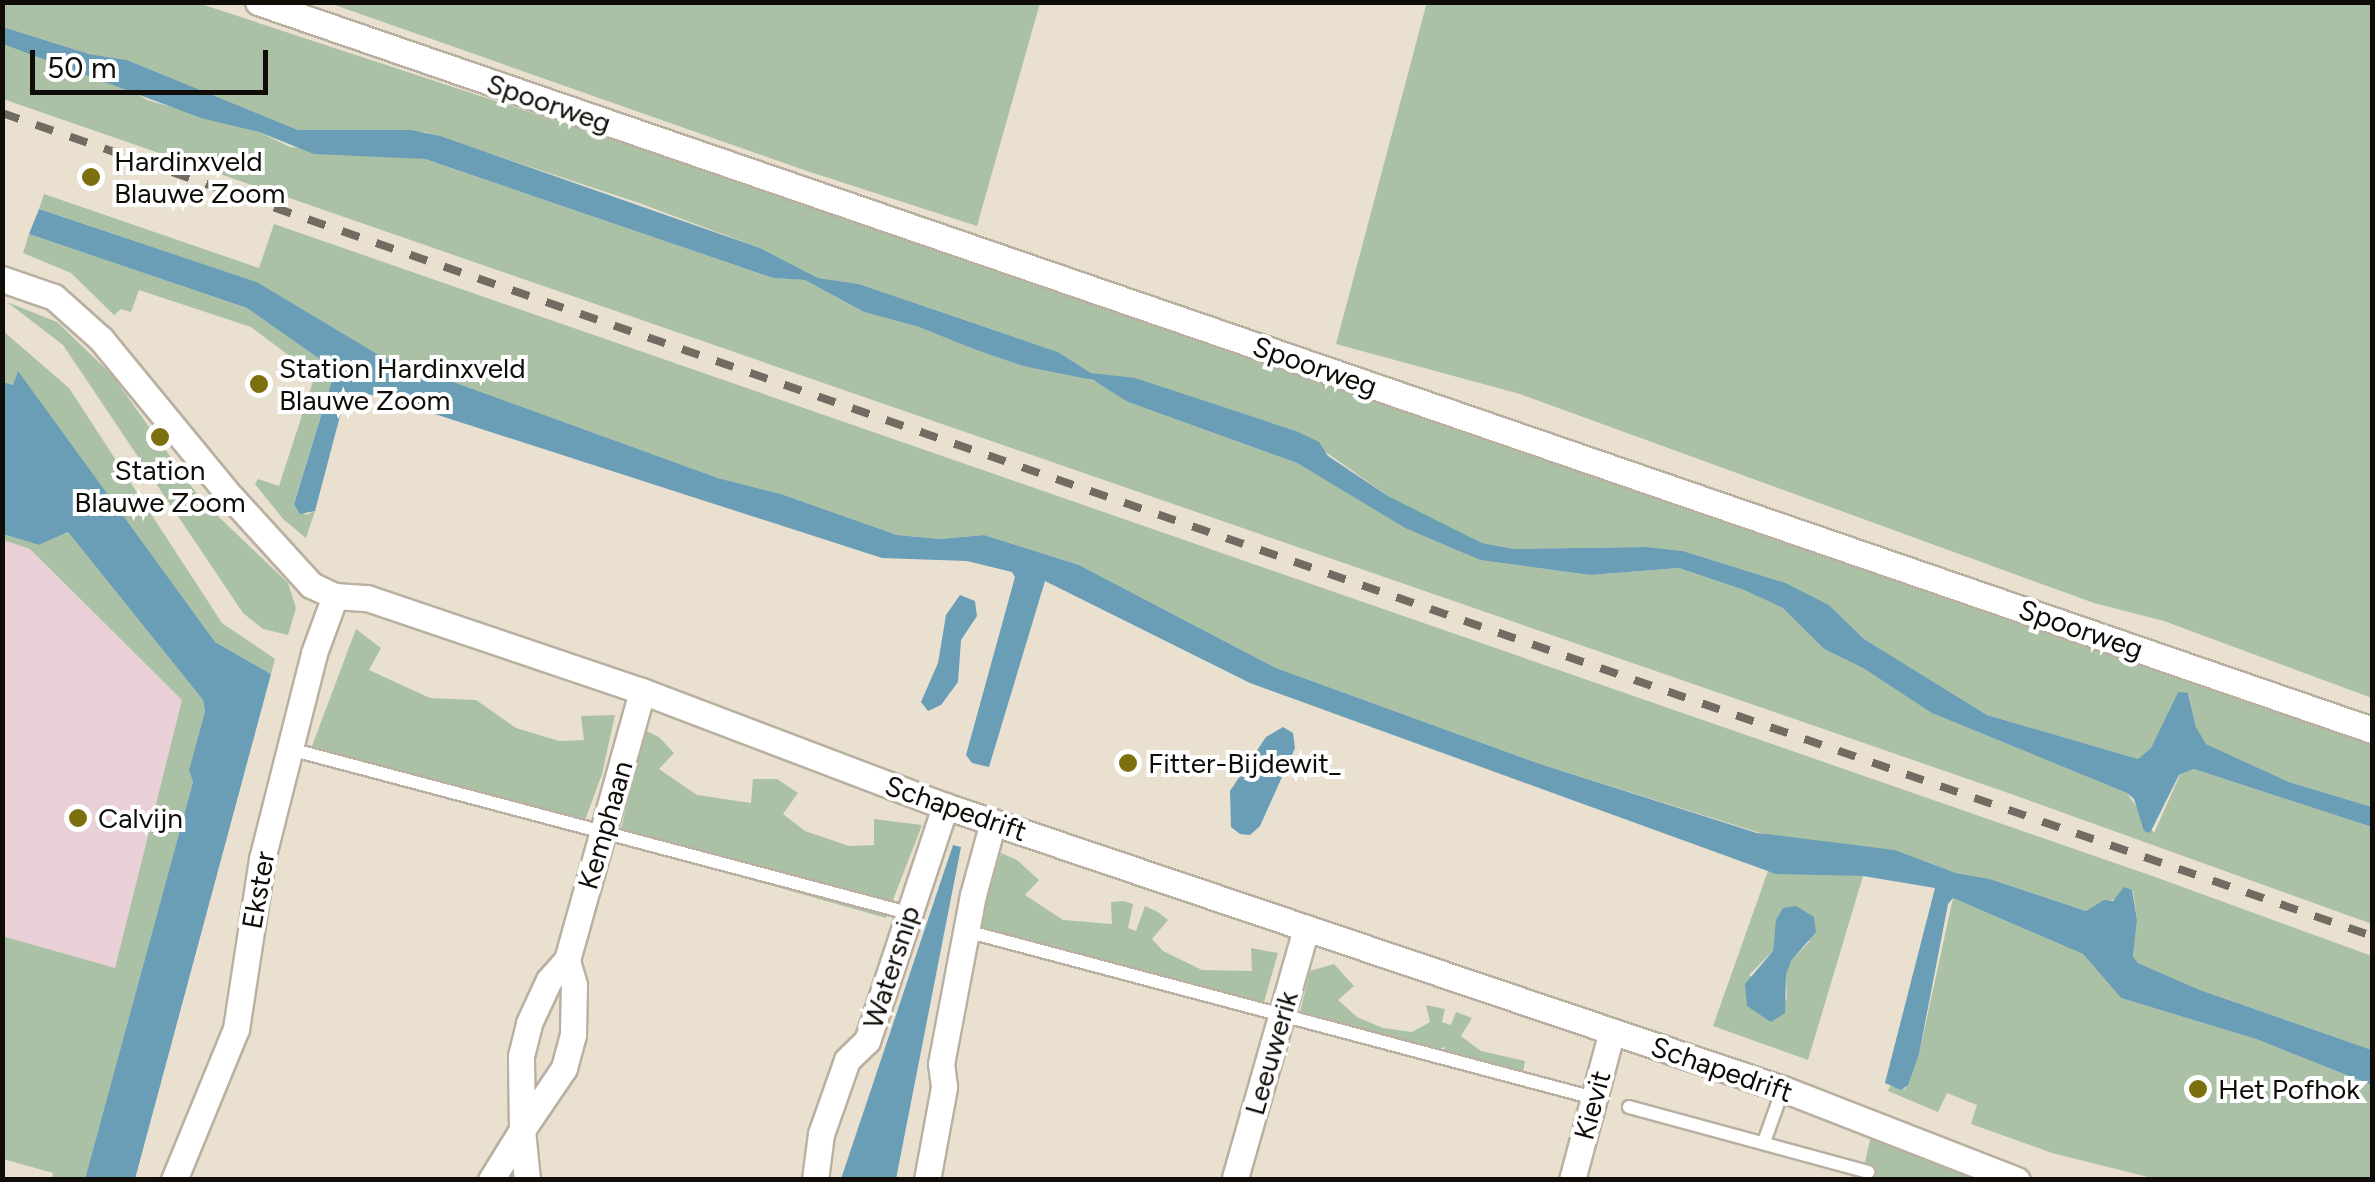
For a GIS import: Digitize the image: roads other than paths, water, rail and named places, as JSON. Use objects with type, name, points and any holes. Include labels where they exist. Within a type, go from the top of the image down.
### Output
[{"type":"street","name":"Spoorweg","points":[[258,2],[2372,730]]},
{"type":"street","name":"Schapedrift","points":[[2,278],[54,298],[101,339],[231,498],[311,585],[334,596],[368,598],[642,691],[946,806],[1783,1089],[2017,1180]]},
{"type":"street","name":"Ekster","points":[[174,1180],[236,1029],[262,859],[314,653],[334,596]]},
{"type":"street","name":"Kemphaan","points":[[526,1180],[522,1056],[529,1023],[550,980],[567,960],[642,691]]},
{"type":"street","name":"Watersnip","points":[[815,1180],[821,1134],[847,1060],[867,1042],[946,806]]},
{"type":"street","points":[[927,1180],[944,1087],[941,1064],[966,931],[993,822]]},
{"type":"street","name":"Leeuwerik","points":[[1216,1180],[1236,1179],[1306,928]]},
{"type":"street","name":"Kemphaan","points":[[491,1180],[564,1068],[573,1035],[574,984],[567,960]]},
{"type":"street","name":"Kievit","points":[[1572,1180],[1612,1031]]},
{"type":"lane","points":[[290,749],[908,913]]},
{"type":"lane","points":[[966,931],[1594,1098]]},
{"type":"lane","points":[[1764,1142],[1783,1089]]},
{"type":"lane","name":"Schapedrift","points":[[1629,1107],[1868,1172]]},
{"type":"water","points":[[3,27],[89,54],[127,60],[298,130],[411,130],[440,136],[760,248],[818,278],[859,284],[1058,352],[1091,373],[1135,378],[1296,431],[1319,442],[1328,456],[1388,496],[1482,543],[1514,549],[1647,547],[1683,551],[1786,583],[1829,605],[1864,639],[1987,715],[2138,759],[2151,748],[2178,692],[2188,693],[2196,727],[2206,744],[2289,782],[2372,807],[2372,827],[2194,769],[2179,775],[2150,833],[2144,831],[2134,799],[2127,793],[1932,713],[1863,668],[1824,649],[1783,608],[1744,590],[1679,568],[1590,575],[1480,560],[1405,528],[1297,463],[1128,402],[1093,380],[1023,366],[919,327],[864,312],[805,280],[773,278],[425,159],[314,154],[259,132],[201,118],[3,44]]},
{"type":"water","points":[[39,209],[257,282],[379,355],[718,478],[781,494],[897,535],[940,539],[984,535],[1079,565],[1276,668],[1540,764],[1757,833],[1895,850],[1956,873],[1990,879],[2086,911],[2104,900],[2113,901],[2124,887],[2132,890],[2137,920],[2133,957],[2138,963],[2200,990],[2372,1050],[2372,1085],[2256,1039],[2121,998],[2083,954],[1953,898],[1948,904],[1919,1054],[1908,1085],[1901,1090],[1885,1083],[1935,888],[1863,876],[1776,874],[1250,683],[1045,581],[989,767],[972,763],[966,755],[1015,577],[1012,572],[967,561],[882,558],[382,397],[356,392],[345,397],[315,511],[300,514],[294,504],[332,380],[331,367],[247,308],[29,234]]},
{"type":"water","points":[[18,371],[215,642],[271,674],[135,1179],[85,1179],[193,782],[189,770],[205,711],[203,700],[68,532],[39,545],[3,534],[3,382],[13,385]]},
{"type":"water","points":[[960,595],[975,601],[977,616],[961,640],[958,682],[941,705],[928,711],[921,702],[938,663],[946,615]]},
{"type":"water","points":[[1283,727],[1293,733],[1295,748],[1260,826],[1250,835],[1240,834],[1231,827],[1230,791],[1266,737]]},
{"type":"water","points":[[953,845],[961,847],[896,1179],[841,1179]]},
{"type":"water","points":[[1796,906],[1814,917],[1816,932],[1791,961],[1786,975],[1785,1013],[1771,1022],[1747,1006],[1745,984],[1773,951],[1776,920],[1783,908]]},
{"type":"railway","points":[[2,113],[2372,936]]},
{"type":"place","name":"Hardinxveld Blauwe Zoom","points":[[91,177]]},
{"type":"place","name":"Station Hardinxveld Blauwe Zoom","points":[[259,384]]},
{"type":"place","name":"Station Blauwe Zoom","points":[[160,437]]},
{"type":"place","name":"Fitter-Bijdewit_","points":[[1128,763]]},
{"type":"place","name":"Calvijn","points":[[78,818]]},
{"type":"place","name":"Het Pofhok","points":[[2198,1089]]}]
